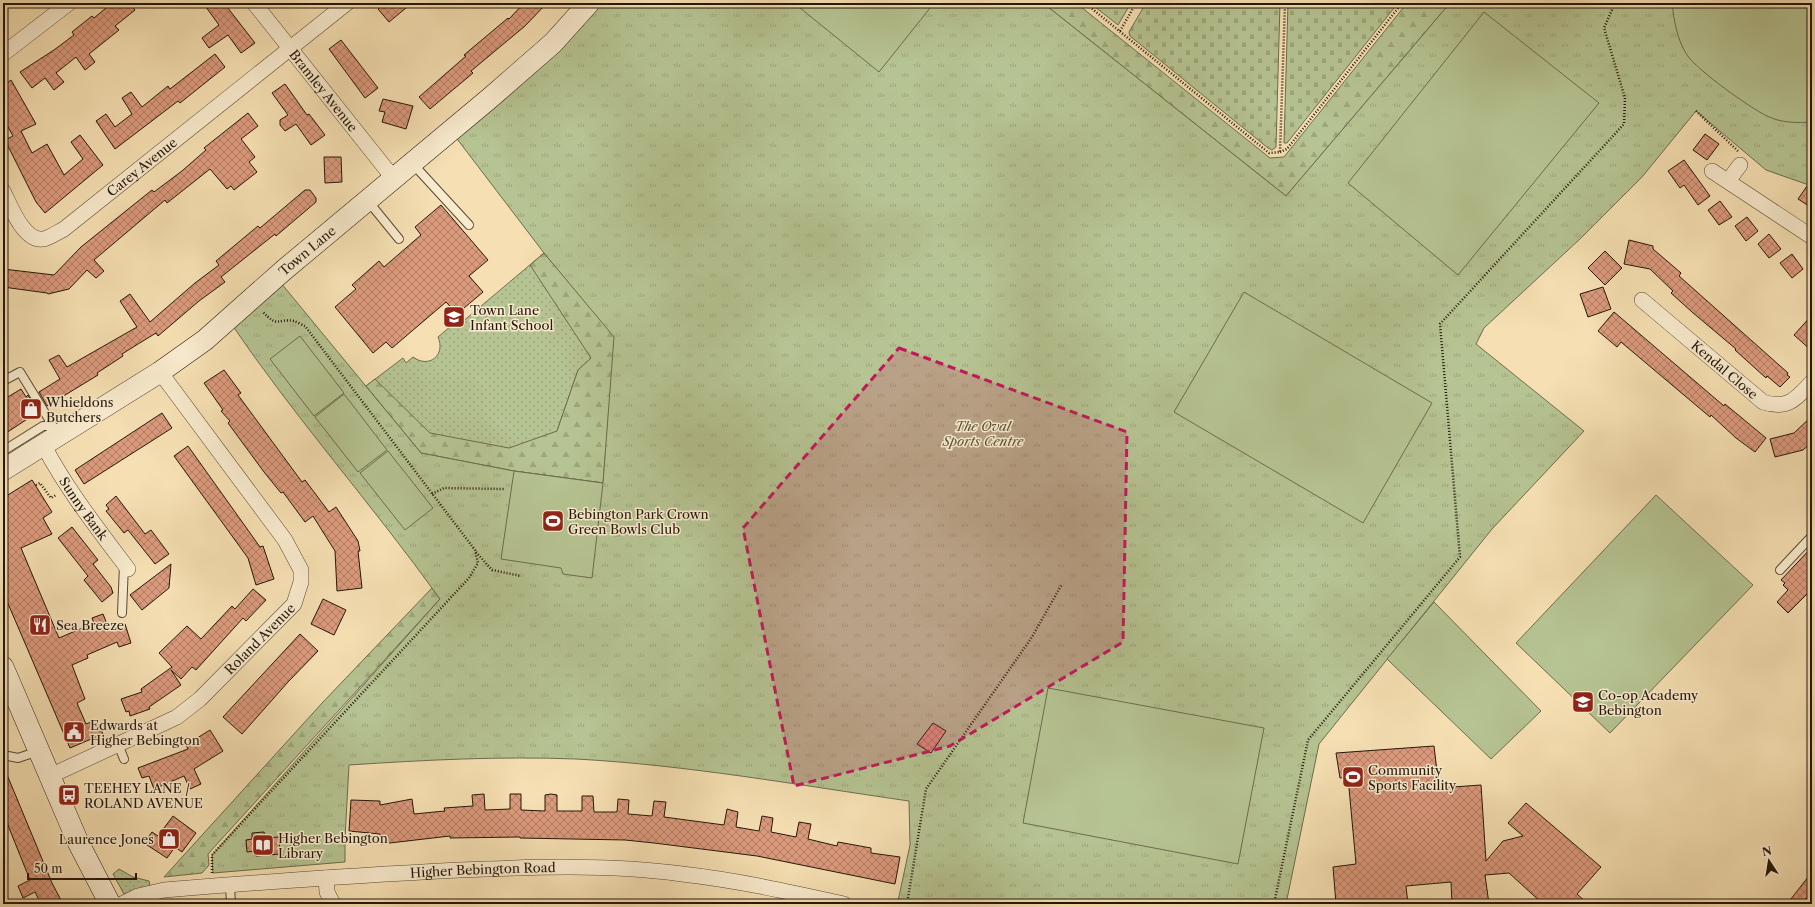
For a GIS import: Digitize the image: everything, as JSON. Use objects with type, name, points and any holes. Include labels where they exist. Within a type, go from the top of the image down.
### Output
[{"type":"main road","name":"Town Lane","points":[[3,470],[52,436],[160,372],[205,340],[553,43],[589,3]]},
{"type":"main road","points":[[3,667],[78,842],[110,904]]},
{"type":"street","points":[[3,54],[69,3]]},
{"type":"street","name":"Bramley Avenue","points":[[254,3],[394,179]]},
{"type":"street","name":"Carey Avenue","points":[[3,191],[21,225],[26,231],[34,238],[49,238],[64,229],[347,3]]},
{"type":"street","points":[[1728,181],[1740,165]]},
{"type":"street","points":[[1712,170],[1812,237]]},
{"type":"street","name":"Kendal Close","points":[[1642,300],[1763,402],[1774,406],[1790,403],[1798,398],[1812,382]]},
{"type":"street","name":"Roland Avenue","points":[[50,776],[177,717],[200,699],[294,604],[301,582],[301,570],[285,540],[160,372]]},
{"type":"street","name":"Sunny Bank","points":[[52,436],[57,472],[86,515],[126,566]]},
{"type":"street","name":"Higher Bebington Road","points":[[122,904],[138,896],[164,890],[416,872],[524,867],[601,868],[681,874],[777,889],[844,904]]},
{"type":"street","points":[[326,878],[327,892],[333,904]]},
{"type":"lane","points":[[412,163],[469,225]]},
{"type":"lane","points":[[368,200],[399,239]]},
{"type":"lane","points":[[3,381],[20,372],[52,436]]},
{"type":"lane","points":[[3,451],[44,426],[52,436]]},
{"type":"lane","points":[[1780,570],[1812,536]]},
{"type":"lane","points":[[122,613],[126,566]]},
{"type":"lane","points":[[118,744],[124,759]]},
{"type":"lane","points":[[3,755],[18,758],[40,751]]},
{"type":"lane","points":[[230,885],[231,904]]},
{"type":"path","points":[[1085,3],[1269,153],[1280,152],[1287,148],[1402,3]]},
{"type":"path","points":[[1120,31],[1136,3]]},
{"type":"path","points":[[1280,152],[1285,3]]},
{"type":"path","points":[[1274,904],[1308,740],[1460,557],[1440,324],[1624,124],[1625,98],[1604,28],[1615,3]]},
{"type":"path","points":[[1696,111],[1744,157],[1740,165]]},
{"type":"path","points":[[251,300],[269,318],[277,323],[294,321],[306,326],[432,494],[492,570],[520,576]]},
{"type":"path","points":[[36,485],[40,483],[51,498],[56,495],[53,490]]},
{"type":"path","points":[[1808,489],[1812,485]]},
{"type":"path","points":[[432,494],[444,488],[504,489]]},
{"type":"path","points":[[212,886],[212,855],[469,578],[478,563],[475,550]]},
{"type":"path","points":[[907,904],[919,842],[920,820],[926,789],[1032,637],[1062,584]]},
{"type":"highlighted area","points":[[899,348],[1127,432],[1123,642],[950,746],[794,786],[743,528]]},
{"type":"green space","name":"The Oval Sports Centre","points":[[589,3],[1043,3],[1286,196],[1450,3],[1812,3],[1812,188],[1806,184],[1766,170],[1696,111],[1642,177],[1581,238],[1484,328],[1476,344],[1584,431],[1492,529],[1319,744],[1286,904],[899,904],[898,901],[910,845],[909,801],[701,771],[576,759],[462,759],[349,765],[345,862],[213,873],[212,855],[440,599],[279,391],[228,319],[276,277],[421,453],[514,471],[603,483],[614,337],[544,253],[451,131]]},
{"type":"green space","points":[[794,3],[934,3],[879,72]]},
{"type":"green space","points":[[1043,3],[1076,3],[1270,158],[1284,157],[1407,3],[1450,3],[1286,196]]},
{"type":"green space","points":[[1090,3],[1131,3],[1118,25]]},
{"type":"green space","points":[[1146,3],[1280,3],[1276,147],[1272,150],[1268,148],[1130,36],[1129,32]]},
{"type":"green space","points":[[1288,3],[1398,3],[1287,143],[1284,143]]},
{"type":"green space","points":[[1672,3],[1812,3],[1812,122],[1789,122],[1767,116],[1737,97],[1701,70],[1687,55],[1681,43],[1675,23]]},
{"type":"green space","points":[[1484,12],[1599,103],[1458,275],[1348,183]]},
{"type":"green space","points":[[544,253],[615,337],[578,370],[557,431],[514,471],[421,453],[366,386],[403,358],[406,363],[413,357],[419,360],[430,361],[438,354],[440,349],[438,337],[458,320],[461,323]]},
{"type":"green space","points":[[544,253],[615,337],[603,483],[514,471],[421,453],[366,386],[375,379],[430,433],[509,448],[557,431],[578,370],[591,358],[530,265]]},
{"type":"green space","points":[[1244,292],[1432,403],[1363,523],[1174,412]]},
{"type":"green space","points":[[300,336],[344,393],[314,416],[270,359]]},
{"type":"green space","points":[[344,394],[387,450],[358,472],[315,417]]},
{"type":"green space","points":[[388,451],[433,508],[405,530],[360,473]]},
{"type":"green space","name":"Bebington Park Crown Green Bowls Club","points":[[514,471],[603,483],[592,578],[563,574],[561,568],[501,559]]},
{"type":"green space","points":[[1656,495],[1753,585],[1610,733],[1516,643]]},
{"type":"green space","points":[[432,588],[440,599],[208,854],[209,865],[202,873],[164,877],[323,702]]},
{"type":"green space","points":[[1434,602],[1541,711],[1491,759],[1387,659]]},
{"type":"green space","points":[[1048,688],[1264,728],[1238,864],[1023,823]]},
{"type":"green space","points":[[119,869],[133,877],[149,881],[150,886],[124,894],[113,874]]},
{"type":"building","points":[[112,3],[129,3],[135,10],[115,26],[119,30],[89,54],[95,62],[85,70],[76,57],[56,73],[64,82],[54,90],[45,78],[32,88],[20,72],[74,35],[72,32],[92,16],[94,18]]},
{"type":"building","points":[[203,3],[224,3],[255,43],[241,53],[228,35],[209,48],[202,38],[219,25]]},
{"type":"building","points":[[385,3],[412,3],[389,22],[378,9]]},
{"type":"building","points":[[524,3],[547,3],[525,26],[471,71],[473,73],[430,109],[419,97],[466,56],[464,55],[508,18],[509,19]]},
{"type":"building","points":[[341,40],[378,88],[365,98],[329,49]]},
{"type":"building","points":[[215,54],[225,67],[180,103],[178,101],[115,149],[96,121],[106,114],[115,127],[132,114],[122,98],[131,92],[142,107],[168,86],[170,89]]},
{"type":"building","points":[[11,80],[36,124],[21,131],[32,153],[47,144],[64,175],[83,159],[71,142],[80,135],[103,165],[45,213],[36,202],[5,140],[13,136],[3,118],[3,86]]},
{"type":"building","points":[[285,84],[307,115],[309,114],[325,135],[311,145],[296,124],[285,131],[280,125],[280,120],[288,115],[272,93]]},
{"type":"building","points":[[383,99],[413,106],[406,129],[382,122],[385,112],[379,111]]},
{"type":"building","points":[[248,113],[258,126],[241,139],[255,157],[249,162],[257,172],[234,190],[231,186],[227,189],[210,169],[167,203],[165,200],[94,260],[104,271],[96,278],[87,270],[69,289],[48,294],[3,287],[3,269],[54,275],[81,247],[152,190],[154,192],[182,171],[206,150],[204,148]]},
{"type":"building","points":[[1705,134],[1719,144],[1707,160],[1693,150]]},
{"type":"building","points":[[324,157],[341,157],[342,182],[325,183]]},
{"type":"building","points":[[1684,160],[1710,196],[1698,205],[1684,185],[1680,188],[1668,171]]},
{"type":"building","points":[[1812,179],[1812,208],[1798,199]]},
{"type":"building","points":[[305,190],[310,190],[316,198],[316,202],[276,236],[275,234],[221,277],[225,282],[199,301],[158,336],[156,333],[122,354],[123,356],[97,373],[98,375],[47,406],[39,392],[60,379],[49,360],[59,355],[67,367],[137,327],[120,301],[130,294],[150,322],[195,283],[219,265],[216,261],[258,226],[260,228]]},
{"type":"building","points":[[1720,201],[1732,217],[1719,225],[1708,210]]},
{"type":"building","points":[[441,205],[488,260],[469,276],[483,292],[457,314],[446,302],[392,348],[386,342],[373,353],[335,307],[356,289],[352,285],[379,261],[384,267],[421,235],[415,227]]},
{"type":"building","points":[[1747,217],[1758,231],[1746,241],[1735,226]]},
{"type":"building","points":[[1769,234],[1781,249],[1769,258],[1758,244]]},
{"type":"building","points":[[1629,240],[1653,246],[1653,249],[1681,273],[1679,276],[1788,373],[1787,375],[1790,377],[1780,387],[1767,376],[1766,378],[1735,350],[1736,349],[1671,293],[1673,291],[1650,269],[1624,264]]},
{"type":"building","points":[[1605,251],[1622,268],[1605,285],[1588,268]]},
{"type":"building","points":[[1792,254],[1803,269],[1792,278],[1780,263]]},
{"type":"building","points":[[1603,287],[1611,309],[1588,317],[1580,294]]},
{"type":"building","points":[[1614,312],[1724,406],[1725,404],[1766,438],[1755,452],[1736,438],[1711,415],[1710,417],[1621,342],[1617,347],[1598,331]]},
{"type":"building","points":[[1812,315],[1812,351],[1794,335]]},
{"type":"building","points":[[224,370],[241,393],[238,395],[302,482],[305,480],[329,512],[336,507],[358,541],[362,588],[337,591],[335,551],[313,516],[305,522],[283,492],[281,493],[264,472],[228,423],[230,421],[221,411],[223,410],[204,383]]},
{"type":"building","points":[[21,389],[26,397],[28,395],[38,412],[3,435],[3,400]]},
{"type":"building","points":[[162,413],[172,428],[84,484],[75,470]]},
{"type":"building","points":[[1812,416],[1812,442],[1803,450],[1775,457],[1770,439],[1794,433]]},
{"type":"building","points":[[188,446],[260,547],[263,546],[274,579],[256,585],[248,558],[174,456]]},
{"type":"building","points":[[32,480],[52,512],[43,518],[52,534],[21,548],[59,638],[94,623],[92,618],[103,614],[109,629],[125,624],[131,643],[119,647],[117,642],[87,655],[88,658],[72,665],[85,699],[77,703],[86,724],[97,720],[103,734],[70,748],[3,592],[3,498]]},
{"type":"building","points":[[116,496],[145,534],[151,530],[169,554],[155,564],[128,530],[124,533],[106,511],[109,509],[106,505]]},
{"type":"building","points":[[72,527],[98,560],[93,564],[111,587],[113,593],[102,602],[84,580],[88,576],[58,538]]},
{"type":"building","points":[[1812,547],[1812,589],[1788,613],[1777,602],[1788,590],[1783,585],[1785,583],[1781,580]]},
{"type":"building","points":[[171,564],[169,588],[142,610],[130,595]]},
{"type":"building","points":[[253,589],[266,600],[246,621],[243,618],[196,670],[192,667],[181,679],[171,670],[181,685],[149,707],[150,709],[130,716],[129,711],[126,712],[121,699],[142,692],[141,689],[172,667],[159,653],[187,626],[201,639],[232,606],[235,609]]},
{"type":"building","points":[[323,599],[346,610],[334,635],[311,624]]},
{"type":"building","points":[[300,634],[318,651],[242,734],[223,717]]},
{"type":"building","points":[[933,723],[946,731],[931,753],[917,744]]},
{"type":"building","points":[[210,730],[223,751],[194,769],[201,784],[190,789],[184,776],[154,789],[149,776],[142,778],[138,768],[188,749],[186,745]]},
{"type":"building","points":[[1434,746],[1439,788],[1481,785],[1486,861],[1503,841],[1523,836],[1508,823],[1526,803],[1601,867],[1577,894],[1588,904],[1543,904],[1509,873],[1485,875],[1489,904],[1452,904],[1451,882],[1406,886],[1408,904],[1336,904],[1333,867],[1356,864],[1348,777],[1340,778],[1336,753]]},
{"type":"building","points":[[3,765],[52,883],[63,904],[41,904],[35,892],[23,898],[18,886],[30,880],[3,813]]},
{"type":"building","points":[[484,794],[485,810],[510,809],[510,794],[521,794],[521,810],[545,811],[545,795],[551,794],[557,795],[557,811],[582,811],[582,796],[593,796],[594,812],[617,812],[618,799],[629,800],[628,814],[652,816],[654,801],[666,802],[664,817],[724,825],[727,809],[738,812],[736,827],[759,831],[762,816],[773,818],[771,832],[796,837],[799,822],[811,824],[808,839],[837,846],[838,842],[871,848],[871,853],[900,857],[895,884],[757,856],[625,840],[520,837],[450,838],[450,836],[381,844],[380,834],[349,831],[351,800],[380,801],[380,805],[412,799],[414,814],[445,811],[444,808],[473,806],[472,795]]},
{"type":"building","name":"Laurence Jones","points":[[173,816],[196,833],[182,852],[175,847],[167,858],[144,843],[152,832],[158,836]]},
{"type":"building","points":[[264,832],[265,838],[279,837],[280,854],[256,856],[256,851],[247,852],[246,840],[252,839],[252,833]]},
{"type":"building","points":[[1812,872],[1812,891],[1802,904],[1787,904]]},
{"type":"place","name":"Town Lane Infant School","points":[[454,317]]},
{"type":"place","name":"Whieldons Butchers","points":[[31,409]]},
{"type":"place","name":"Bebington Park Crown Green Bowls Club","points":[[553,521]]},
{"type":"place","name":"Sea Breeze","points":[[40,625]]},
{"type":"place","name":"Co-op Academy Bebington","points":[[1583,702]]},
{"type":"place","name":"Edwards at Higher Bebington","points":[[74,732]]},
{"type":"place","name":"Community Sports Facility","points":[[1353,777]]},
{"type":"place","name":"TEEHEY LANE / ROLAND AVENUE","points":[[69,795]]},
{"type":"place","name":"Laurence Jones","points":[[169,839]]},
{"type":"place","name":"Higher Bebington Library","points":[[263,845]]}]
